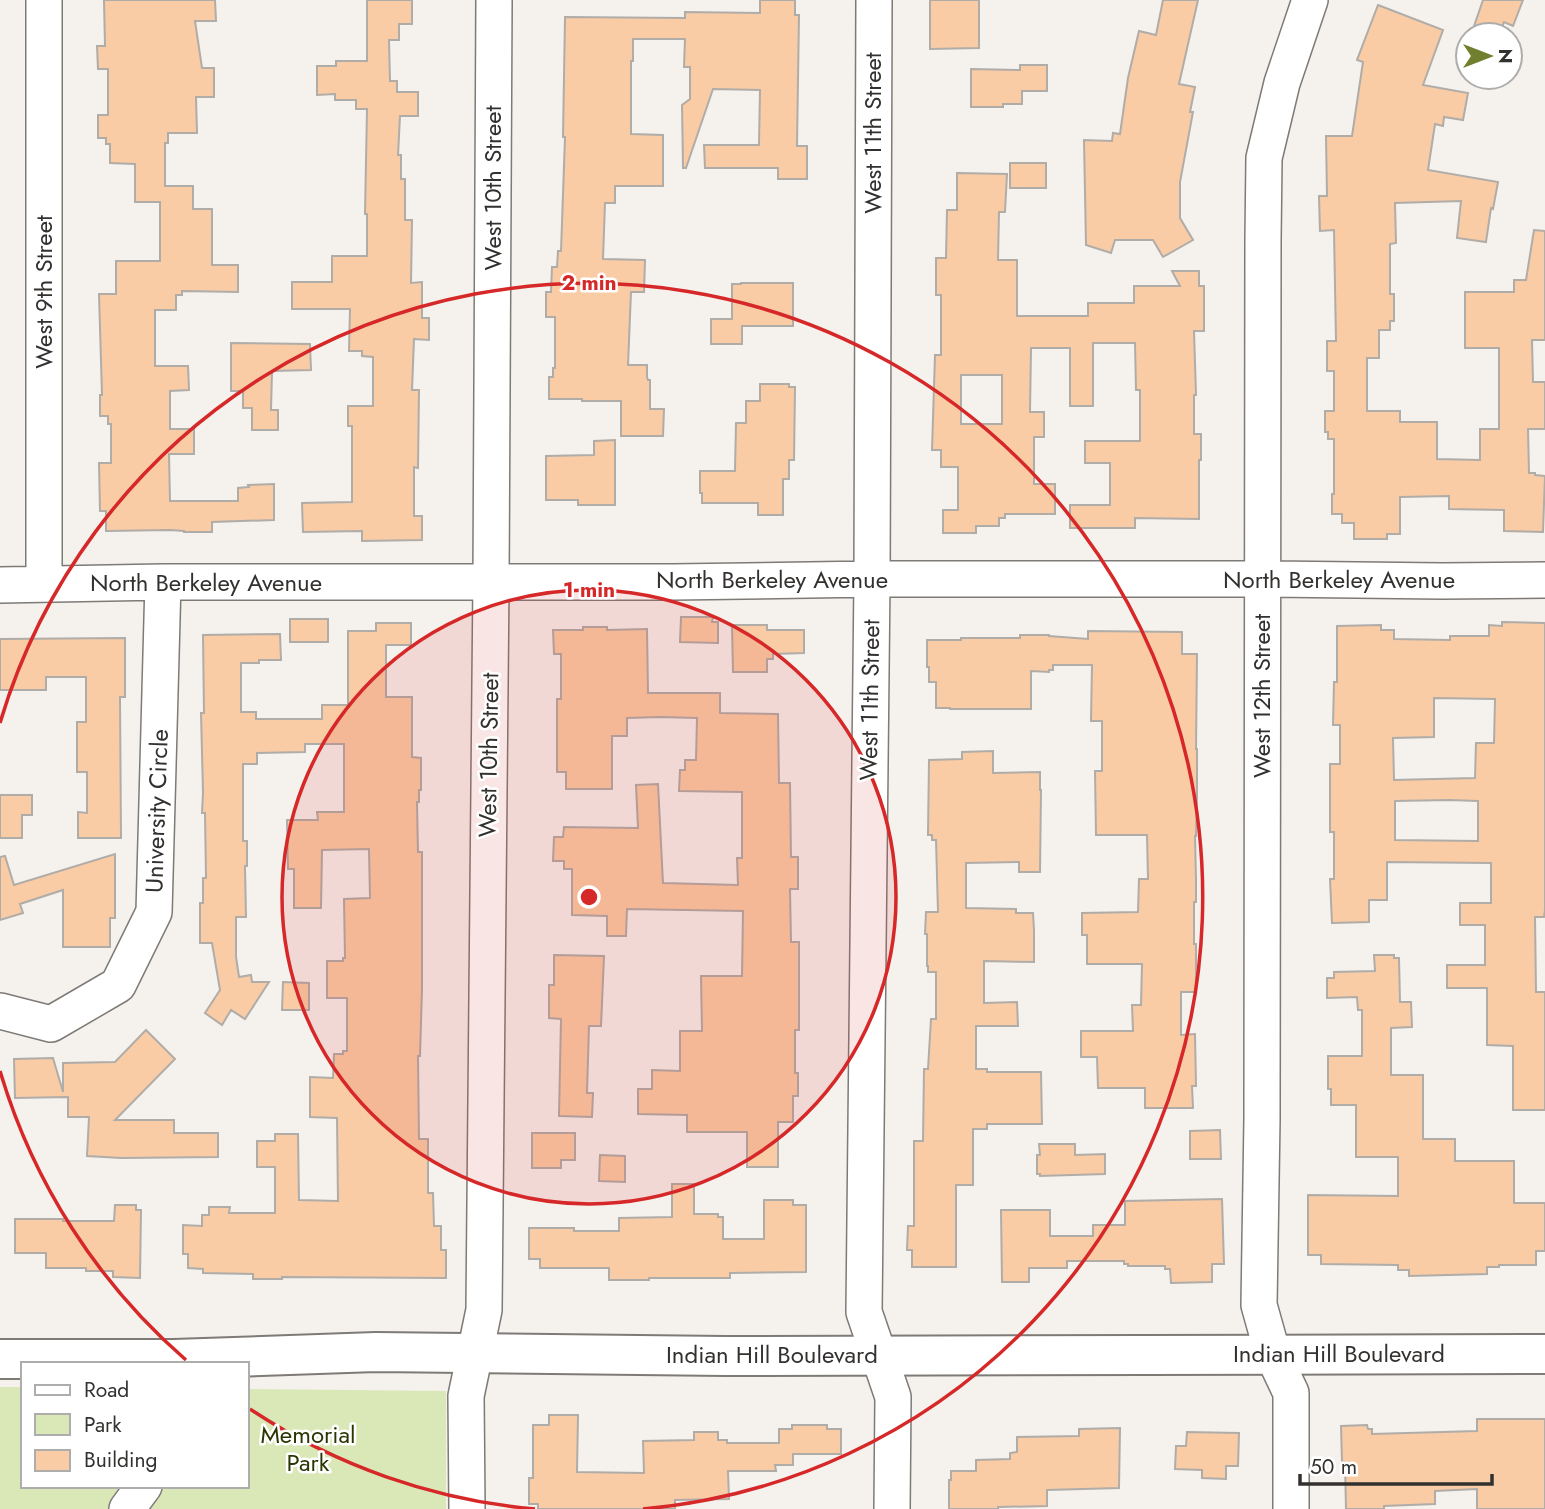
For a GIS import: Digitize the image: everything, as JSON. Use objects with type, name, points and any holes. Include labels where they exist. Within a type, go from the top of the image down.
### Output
[{"type":"main road","name":"Indian Hill Boulevard","points":[[0,1359],[174,1361],[376,1352],[698,1356],[1545,1354]]},
{"type":"street","name":"West 9th Street","points":[[44,0],[44,584]]},
{"type":"street","name":"West 10th Street","points":[[467,1509],[466,1396],[484,1310],[494,0]]},
{"type":"street","name":"West 11th Street","points":[[874,0],[872,579],[864,1312],[893,1397],[892,1509]]},
{"type":"street","name":"West 12th Street","points":[[1290,1509],[1291,1394],[1273,1355],[1259,1305],[1262,1119],[1264,158],[1282,83],[1310,0]]},
{"type":"street","name":"North Berkeley Avenue","points":[[0,584],[872,579],[1545,580]]},
{"type":"street","name":"University Circle","points":[[0,1011],[51,1024],[118,985],[154,912],[163,582]]},
{"type":"street","points":[[127,1509],[143,1488]]},
{"type":"green space","name":"Memorial Park","points":[[0,1387],[21,1387],[21,1488],[248,1488],[248,1389],[446,1391],[446,1509],[0,1509]]},
{"type":"building","points":[[104,0],[215,0],[216,21],[195,21],[202,68],[214,68],[214,97],[196,97],[197,133],[168,133],[168,143],[165,143],[165,186],[193,186],[193,209],[212,209],[212,265],[238,265],[238,292],[182,291],[182,295],[176,295],[176,310],[155,310],[155,366],[188,366],[189,390],[170,391],[170,429],[194,429],[194,454],[169,454],[170,501],[238,501],[238,488],[274,484],[274,520],[212,522],[212,532],[106,531],[106,511],[100,511],[99,463],[111,463],[111,424],[108,424],[108,416],[100,416],[102,395],[99,294],[116,294],[116,261],[160,261],[160,202],[135,202],[135,164],[110,163],[110,144],[106,144],[106,138],[98,138],[98,115],[108,115],[108,69],[98,69],[97,46],[105,46]]},
{"type":"building","points":[[367,0],[412,0],[412,24],[399,24],[399,40],[389,40],[390,81],[397,81],[397,92],[418,92],[418,116],[400,116],[398,155],[401,155],[401,179],[405,179],[405,220],[412,220],[411,283],[422,282],[422,318],[429,318],[429,340],[414,339],[412,390],[419,390],[414,516],[422,516],[422,540],[362,541],[362,531],[303,532],[302,503],[352,502],[352,426],[348,426],[348,406],[373,406],[373,357],[362,356],[362,351],[349,351],[350,309],[292,309],[292,282],[332,282],[332,256],[367,256],[367,109],[356,109],[356,100],[335,100],[335,94],[317,95],[317,66],[336,66],[336,61],[367,61]]},
{"type":"building","points":[[760,0],[795,0],[795,15],[799,15],[797,146],[807,146],[807,179],[778,179],[778,168],[705,168],[704,145],[759,145],[760,90],[713,89],[686,168],[683,168],[682,105],[690,99],[690,67],[684,67],[685,39],[633,39],[631,134],[663,135],[663,186],[615,186],[615,203],[605,203],[603,259],[645,260],[644,292],[631,292],[628,365],[647,365],[650,409],[664,409],[663,436],[621,436],[621,401],[549,399],[549,377],[553,377],[555,368],[555,317],[546,317],[546,292],[551,292],[552,267],[557,267],[558,251],[561,251],[565,17],[685,18],[685,12],[760,13]]},
{"type":"building","points":[[930,0],[979,0],[979,48],[930,49]]},
{"type":"building","points":[[1163,0],[1198,0],[1179,84],[1195,87],[1180,182],[1180,218],[1193,240],[1163,257],[1153,240],[1115,240],[1111,253],[1086,245],[1084,140],[1112,141],[1113,133],[1120,134],[1128,78],[1139,31],[1156,35]]},
{"type":"building","points":[[1483,0],[1523,0],[1515,21],[1476,21]]},
{"type":"building","points":[[1378,5],[1443,30],[1423,85],[1468,93],[1463,120],[1444,117],[1443,126],[1435,124],[1428,170],[1498,182],[1486,242],[1457,238],[1461,201],[1395,203],[1396,243],[1390,244],[1390,294],[1394,294],[1394,321],[1390,321],[1390,330],[1379,330],[1379,358],[1367,358],[1367,411],[1400,411],[1400,422],[1437,422],[1437,459],[1480,460],[1480,429],[1499,429],[1499,348],[1465,348],[1465,292],[1514,292],[1514,280],[1526,280],[1534,230],[1545,231],[1545,340],[1532,340],[1533,382],[1545,382],[1545,429],[1528,429],[1529,473],[1545,476],[1543,532],[1504,531],[1504,510],[1449,509],[1449,496],[1400,497],[1400,534],[1387,534],[1387,539],[1354,539],[1354,523],[1342,523],[1342,514],[1332,514],[1334,439],[1328,439],[1328,432],[1325,432],[1325,411],[1334,411],[1334,371],[1327,371],[1327,341],[1336,341],[1334,230],[1320,231],[1319,196],[1327,196],[1326,136],[1352,136],[1363,62],[1357,60]]},
{"type":"building","points":[[1020,65],[1047,65],[1047,91],[1022,91],[1022,104],[971,107],[971,69],[1020,70]]},
{"type":"building","points":[[1010,163],[1046,163],[1046,188],[1010,188]]},
{"type":"building","points":[[957,173],[1007,174],[1005,212],[999,212],[998,260],[1017,260],[1017,316],[1088,316],[1088,303],[1134,303],[1134,286],[1180,286],[1172,271],[1199,271],[1199,286],[1204,286],[1204,331],[1194,331],[1194,434],[1201,434],[1199,519],[1135,518],[1135,528],[1070,528],[1070,505],[1110,505],[1110,463],[1085,463],[1085,441],[1140,441],[1140,390],[1136,390],[1135,343],[1093,343],[1093,406],[1070,406],[1070,348],[1031,348],[1030,412],[1044,412],[1044,437],[1034,437],[1034,484],[1055,484],[1055,514],[1005,514],[1005,518],[999,518],[999,526],[976,526],[976,533],[943,533],[943,510],[958,510],[958,467],[941,467],[941,450],[932,450],[935,355],[941,355],[941,295],[936,295],[936,258],[946,258],[947,210],[957,210]],"holes":[[[961,375],[1002,375],[1002,424],[961,424]]]},
{"type":"building","points":[[793,283],[793,326],[742,326],[742,344],[711,344],[711,319],[732,319],[732,284]]},
{"type":"building","points":[[231,343],[310,344],[311,370],[272,371],[271,410],[278,410],[278,430],[252,430],[252,408],[243,408],[243,391],[231,391]]},
{"type":"building","points":[[760,384],[789,384],[789,387],[795,387],[794,460],[789,460],[789,479],[783,479],[783,515],[758,515],[758,503],[702,503],[700,493],[700,471],[735,471],[736,423],[746,423],[746,401],[760,401]]},
{"type":"building","points":[[615,440],[615,505],[578,505],[578,500],[546,500],[546,456],[594,455],[594,441]]},
{"type":"building","points":[[681,617],[713,617],[712,622],[718,622],[718,643],[680,642]]},
{"type":"building","points":[[290,619],[328,619],[328,642],[290,642]]},
{"type":"building","points":[[1502,622],[1545,623],[1545,910],[1544,917],[1535,917],[1536,992],[1545,992],[1545,1110],[1513,1110],[1513,1046],[1487,1045],[1487,988],[1447,988],[1447,965],[1485,965],[1485,925],[1460,925],[1460,903],[1491,903],[1491,863],[1387,862],[1387,900],[1369,900],[1369,922],[1332,923],[1330,879],[1334,879],[1334,832],[1330,832],[1330,764],[1340,764],[1340,725],[1333,725],[1334,682],[1337,682],[1337,626],[1381,625],[1381,630],[1394,630],[1394,639],[1450,640],[1450,636],[1489,636],[1489,625],[1502,626]],"holes":[[[1434,698],[1495,699],[1494,743],[1476,743],[1475,778],[1394,780],[1393,738],[1434,737]],[[1395,801],[1478,801],[1478,841],[1395,840]]]},
{"type":"building","points":[[376,623],[411,623],[411,645],[386,645],[386,697],[412,697],[412,757],[421,758],[421,790],[417,802],[418,852],[422,852],[419,1139],[428,1139],[428,1193],[433,1193],[434,1226],[441,1226],[441,1250],[446,1250],[446,1278],[253,1279],[253,1274],[203,1273],[203,1269],[188,1268],[188,1254],[183,1254],[183,1225],[202,1226],[202,1215],[209,1215],[209,1207],[230,1207],[229,1213],[275,1213],[275,1167],[257,1167],[257,1141],[275,1141],[275,1134],[298,1134],[299,1200],[338,1201],[337,1118],[310,1117],[310,1077],[333,1078],[334,1054],[347,1051],[347,998],[327,998],[327,961],[343,961],[345,958],[344,899],[370,898],[369,849],[322,850],[321,908],[294,908],[294,869],[288,869],[287,820],[318,820],[317,812],[344,812],[344,744],[305,744],[305,752],[257,753],[257,764],[243,764],[243,841],[247,841],[246,917],[236,917],[236,957],[239,977],[251,975],[252,982],[269,982],[245,1019],[231,1010],[222,1025],[205,1013],[220,990],[212,943],[200,943],[200,903],[203,903],[203,878],[206,878],[205,813],[202,813],[203,635],[280,634],[281,660],[241,663],[241,712],[256,712],[256,719],[322,719],[322,705],[348,705],[348,631],[376,631]]},
{"type":"building","points":[[732,625],[767,625],[767,630],[804,630],[804,653],[773,654],[773,659],[767,659],[767,672],[733,672]]},
{"type":"building","points":[[583,627],[607,627],[607,630],[647,629],[648,693],[720,693],[720,713],[778,714],[779,783],[790,783],[791,857],[798,857],[798,889],[790,889],[791,942],[799,942],[799,1030],[795,1030],[798,1096],[793,1096],[793,1122],[778,1122],[778,1167],[747,1167],[747,1132],[687,1132],[687,1115],[638,1114],[638,1089],[652,1089],[652,1070],[680,1071],[680,1031],[702,1031],[701,976],[742,976],[743,911],[627,909],[626,936],[607,936],[607,916],[572,915],[572,869],[564,869],[564,861],[553,861],[554,837],[563,837],[564,827],[638,828],[636,785],[658,784],[663,883],[738,885],[737,858],[742,858],[742,792],[679,791],[680,770],[685,770],[685,760],[696,760],[697,718],[660,717],[627,718],[627,736],[612,736],[612,789],[566,789],[566,772],[557,772],[557,699],[561,699],[561,654],[554,654],[553,630],[583,630]]},
{"type":"building","points":[[1088,631],[1182,632],[1182,654],[1197,654],[1194,902],[1196,992],[1181,992],[1181,1035],[1195,1034],[1196,1086],[1192,1086],[1193,1108],[1145,1108],[1145,1088],[1098,1088],[1097,1057],[1081,1057],[1081,1031],[1133,1031],[1132,1005],[1141,1005],[1142,964],[1087,964],[1087,935],[1082,935],[1082,913],[1138,912],[1139,879],[1148,879],[1147,835],[1096,835],[1095,771],[1102,771],[1102,721],[1091,721],[1092,665],[1053,665],[1053,670],[1049,672],[1031,671],[1031,709],[936,708],[936,682],[929,682],[927,640],[1020,638],[1020,635],[1088,639]]},
{"type":"building","points":[[125,638],[125,697],[120,697],[121,838],[78,838],[78,812],[87,813],[87,772],[77,772],[77,722],[86,722],[86,677],[46,677],[46,690],[0,690],[0,639]]},
{"type":"building","points":[[993,751],[993,773],[1040,772],[1040,872],[1019,872],[1019,862],[966,863],[966,908],[1016,909],[1016,913],[1033,913],[1034,930],[1034,962],[984,961],[984,1003],[1017,1002],[1018,1026],[976,1026],[976,1069],[987,1069],[987,1072],[1041,1072],[1042,1124],[987,1124],[987,1129],[973,1129],[973,1185],[956,1185],[956,1267],[912,1267],[912,1250],[907,1250],[908,1226],[914,1226],[914,1141],[923,1141],[924,1069],[928,1069],[931,1019],[936,1019],[936,972],[928,972],[925,934],[926,912],[938,912],[936,840],[932,840],[932,835],[928,835],[929,760],[962,759],[962,752]]},
{"type":"building","points":[[0,795],[32,795],[32,815],[22,815],[22,838],[0,838]]},
{"type":"building","points":[[115,854],[115,918],[110,918],[110,947],[63,947],[63,890],[20,904],[23,913],[0,920],[0,857],[5,856],[14,885]]},
{"type":"building","points":[[554,955],[604,956],[601,1026],[589,1026],[587,1093],[593,1093],[592,1117],[559,1116],[561,1019],[549,1018],[549,985],[554,985]]},
{"type":"building","points":[[1374,955],[1394,955],[1394,958],[1399,958],[1400,1002],[1411,1002],[1412,1027],[1391,1028],[1391,1075],[1423,1075],[1423,1139],[1455,1139],[1455,1161],[1514,1161],[1514,1203],[1545,1203],[1545,1251],[1536,1251],[1536,1265],[1487,1267],[1487,1274],[1409,1276],[1409,1270],[1398,1270],[1398,1265],[1321,1264],[1321,1255],[1308,1255],[1308,1195],[1398,1196],[1398,1157],[1356,1157],[1356,1105],[1331,1105],[1331,1089],[1328,1089],[1328,1056],[1362,1056],[1362,1010],[1358,1010],[1357,997],[1327,998],[1327,978],[1334,978],[1334,972],[1375,971]]},
{"type":"building","points":[[283,982],[309,983],[309,1010],[282,1010]]},
{"type":"building","points":[[146,1030],[175,1059],[115,1120],[174,1120],[174,1133],[218,1133],[218,1157],[87,1156],[89,1117],[68,1117],[68,1097],[15,1098],[14,1059],[53,1058],[63,1092],[63,1063],[115,1062]]},
{"type":"building","points":[[1220,1130],[1221,1159],[1190,1159],[1190,1131]]},
{"type":"building","points":[[532,1133],[575,1133],[575,1160],[561,1160],[561,1168],[532,1168]]},
{"type":"building","points":[[1039,1144],[1075,1144],[1075,1155],[1105,1154],[1105,1174],[1040,1176],[1037,1174]]},
{"type":"building","points":[[600,1155],[625,1156],[625,1182],[599,1181]]},
{"type":"building","points":[[672,1184],[694,1184],[694,1214],[718,1214],[718,1217],[723,1217],[723,1239],[764,1239],[764,1200],[793,1200],[793,1205],[806,1205],[806,1272],[730,1273],[730,1278],[609,1280],[609,1268],[540,1268],[540,1259],[529,1259],[529,1228],[619,1231],[619,1218],[672,1217]]},
{"type":"building","points":[[1222,1199],[1224,1264],[1212,1264],[1212,1282],[1171,1283],[1170,1269],[1165,1269],[1165,1266],[1128,1266],[1124,1261],[1067,1261],[1067,1268],[1029,1268],[1029,1282],[1002,1282],[1001,1210],[1050,1210],[1050,1236],[1093,1236],[1093,1225],[1125,1225],[1125,1201]]},
{"type":"building","points":[[115,1205],[136,1205],[136,1210],[141,1210],[140,1278],[113,1277],[113,1271],[86,1271],[86,1268],[46,1268],[46,1253],[15,1253],[15,1219],[114,1221]]},
{"type":"building","points":[[549,1415],[578,1415],[577,1472],[644,1473],[643,1441],[694,1440],[694,1432],[718,1432],[718,1440],[727,1440],[727,1443],[779,1443],[779,1429],[792,1429],[792,1425],[827,1425],[827,1429],[841,1429],[841,1454],[793,1454],[793,1465],[775,1465],[776,1471],[728,1471],[729,1499],[675,1500],[675,1509],[538,1509],[538,1504],[529,1504],[529,1478],[533,1478],[533,1425],[549,1425]]},
{"type":"building","points":[[1477,1419],[1545,1419],[1545,1509],[1477,1509],[1477,1489],[1435,1491],[1435,1504],[1384,1506],[1384,1509],[1346,1509],[1341,1426],[1367,1425],[1368,1429],[1372,1429],[1372,1434],[1477,1431]]},
{"type":"building","points":[[1120,1428],[1119,1488],[1047,1490],[1047,1506],[949,1509],[951,1471],[976,1471],[976,1460],[1010,1459],[1010,1453],[1017,1452],[1017,1437],[1079,1436],[1079,1429]]},
{"type":"building","points":[[1187,1432],[1239,1433],[1238,1466],[1226,1466],[1226,1479],[1202,1478],[1202,1470],[1175,1469],[1176,1446],[1186,1446]]}]
